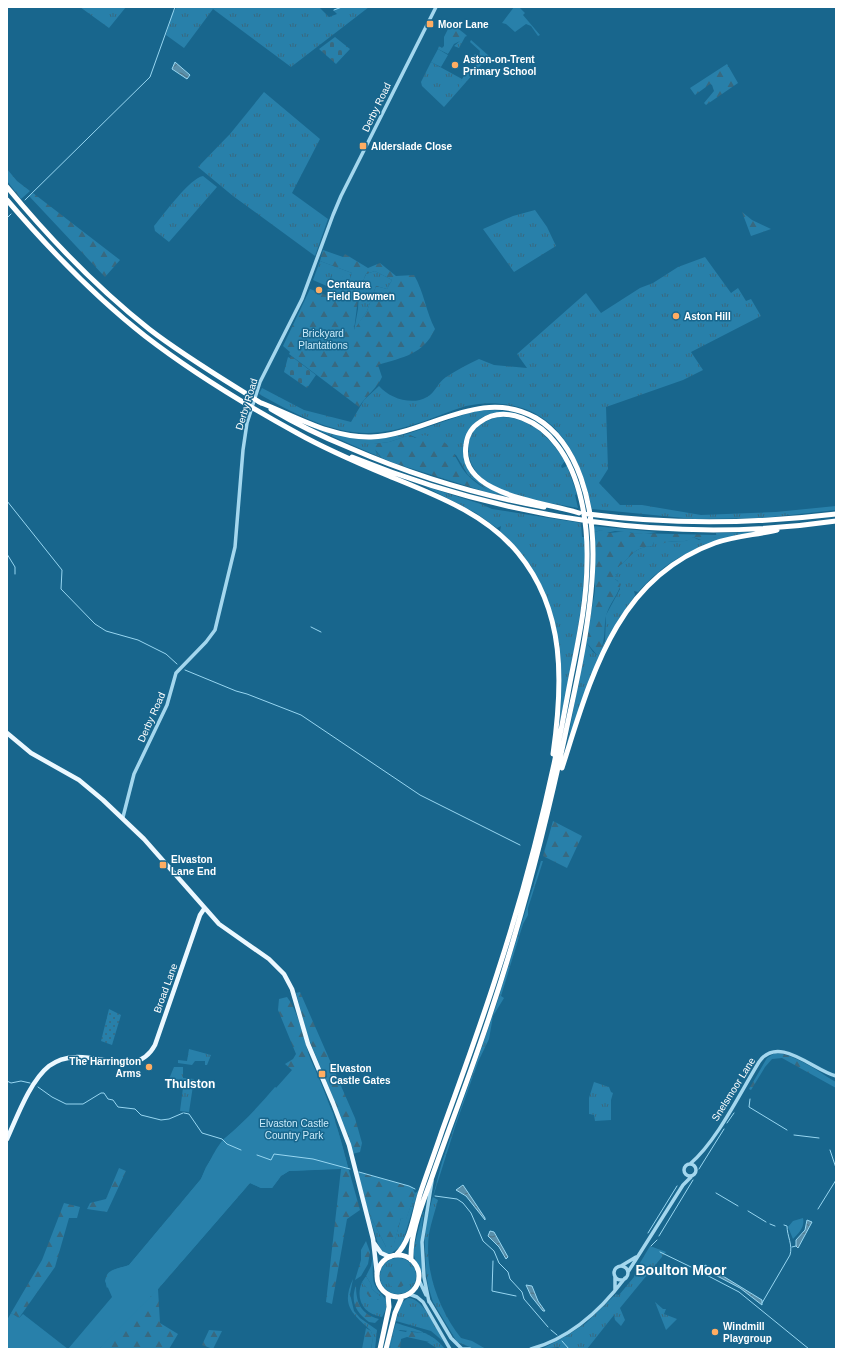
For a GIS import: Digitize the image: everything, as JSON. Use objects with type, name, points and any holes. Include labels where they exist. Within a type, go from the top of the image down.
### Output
[{"type":"highway","points":[[7,187],[57,244],[100,287],[185,355],[259,402],[322,436],[398,467],[487,495],[579,513],[649,521],[706,523],[765,521],[836,514]]},
{"type":"highway","points":[[7,200],[64,263],[129,322],[198,374],[277,422],[342,456],[469,512],[501,535],[522,558],[545,596],[553,620],[557,641],[559,699],[549,782]]},
{"type":"highway","points":[[259,402],[326,429],[363,437],[398,433],[477,408],[502,407],[518,411],[543,423],[558,437],[574,462],[586,496],[593,540],[593,565],[590,595],[575,688],[554,792]]},
{"type":"highway","points":[[380,1349],[388,1313],[388,1295],[380,1284],[377,1274],[381,1265],[393,1256],[405,1242],[498,971],[523,888],[562,725],[580,626],[587,571],[587,538],[579,494],[571,470],[563,453],[548,435],[532,422],[516,416],[497,415],[481,421],[470,433],[466,444],[467,459],[474,473],[482,481],[495,489],[510,495],[579,513]]},
{"type":"highway","points":[[277,422],[352,456],[412,480],[468,497],[534,512],[595,522],[674,529],[733,530],[794,527]]},
{"type":"highway","points":[[411,1260],[414,1235],[434,1172],[504,974],[554,792],[581,707],[598,666],[618,625],[641,591],[669,566],[704,547],[740,536],[836,521]]},
{"type":"highway","points":[[388,1295],[402,1297],[410,1294],[419,1280],[419,1271],[411,1260],[404,1256],[393,1256]]},
{"type":"highway","points":[[386,1349],[395,1313],[402,1297]]},
{"type":"main road","points":[[7,733],[31,753],[85,785],[124,817],[164,861],[208,914],[229,933],[276,964],[290,985],[308,1044],[333,1102],[349,1145],[373,1240],[377,1274]]},
{"type":"main road","name":"Broad Lane","points":[[7,1139],[35,1083],[50,1066],[72,1056],[92,1057],[129,1063],[139,1061],[148,1055],[156,1041],[204,909]]},
{"type":"main road","name":"Broad Lane","points":[[197,926],[208,914]]},
{"type":"main road","points":[[373,1240],[381,1253],[393,1256]]},
{"type":"street","name":"Derby Road","points":[[124,817],[136,770],[167,705],[176,673],[206,642],[215,630],[235,547],[243,450],[247,423],[260,382],[302,300],[341,196],[436,7]]},
{"type":"street","name":"Snelsmoor Lane","points":[[690,1164],[699,1157],[720,1126],[759,1062],[766,1054],[778,1050],[788,1052],[836,1076]]},
{"type":"street","name":"Snelsmoor Lane","points":[[696,1168],[699,1157]]},
{"type":"street","points":[[531,1349],[562,1336],[584,1322],[601,1308],[625,1278],[683,1185],[696,1173],[696,1168],[690,1164],[684,1167],[685,1174],[683,1185]]},
{"type":"street","points":[[429,1302],[424,1277],[422,1242],[434,1172]]},
{"type":"street","points":[[685,1174],[691,1177]]},
{"type":"street","points":[[614,1291],[615,1270],[639,1255]]},
{"type":"street","points":[[621,1266],[628,1272]]},
{"type":"street","points":[[615,1275],[620,1279],[625,1278]]},
{"type":"street","points":[[419,1280],[429,1302],[451,1338],[461,1349],[470,1349]]},
{"type":"street","points":[[410,1294],[423,1302],[450,1349]]},
{"type":"green space","points":[[80,7],[126,7],[109,28]]},
{"type":"green space","points":[[177,7],[319,7],[329,17],[337,14],[333,10],[339,7],[369,7],[291,67],[213,9],[184,48],[166,35],[172,14]]},
{"type":"green space","points":[[514,7],[519,7],[525,13],[523,15],[540,35],[538,36],[531,26],[526,24],[515,32],[506,24],[502,23]]},
{"type":"green space","points":[[451,23],[467,36],[462,38],[444,37]]},
{"type":"green space","points":[[335,37],[350,49],[336,64],[319,49]]},
{"type":"green space","points":[[444,37],[465,37],[459,48],[454,46],[460,41],[454,44],[448,54],[438,49],[439,46],[442,48],[444,46]]},
{"type":"green space","points":[[471,40],[489,56],[459,90],[466,70],[473,69],[480,61],[473,57],[475,54],[479,56],[480,51],[470,42]]},
{"type":"green space","points":[[438,49],[448,55],[441,67],[431,62]]},
{"type":"green space","points":[[431,62],[462,79],[459,90],[444,107],[422,86],[421,82]]},
{"type":"green space","points":[[727,64],[738,83],[706,105],[704,103],[714,91],[712,85],[710,84],[695,95],[690,88]]},
{"type":"green space","points":[[264,92],[320,139],[292,193],[328,219],[315,256],[233,196],[198,167],[230,134]]},
{"type":"green space","points":[[7,169],[17,181],[30,191],[21,199],[7,181]]},
{"type":"green space","points":[[203,176],[217,187],[169,242],[155,231],[154,226],[184,190],[191,183]]},
{"type":"green space","points":[[33,193],[120,260],[105,277],[29,196]]},
{"type":"green space","points":[[535,210],[547,227],[556,246],[514,272],[483,229],[513,216]]},
{"type":"green space","points":[[742,212],[752,220],[771,229],[751,236]]},
{"type":"green space","name":"Brickyard Plantations","points":[[323,250],[343,257],[345,254],[368,268],[380,263],[396,276],[414,275],[435,329],[430,338],[418,350],[404,357],[378,365],[382,377],[359,407],[289,354],[290,352],[283,346],[310,289],[326,295],[333,272],[341,274],[344,279],[349,281],[352,273],[320,261]],"holes":[[[375,271],[392,280],[387,289],[376,286],[367,311],[354,330],[359,291],[366,274]]]},
{"type":"green space","points":[[705,257],[731,293],[738,288],[746,301],[751,299],[761,316],[691,352],[703,370],[683,380],[606,407],[608,469],[599,483],[620,505],[642,505],[701,515],[776,512],[836,506],[836,510],[762,518],[694,519],[592,509],[582,474],[566,442],[555,429],[542,418],[527,410],[503,404],[477,404],[466,406],[405,427],[367,433],[339,429],[311,420],[284,408],[259,394],[262,388],[304,410],[351,422],[364,400],[379,386],[395,397],[408,401],[415,401],[427,397],[446,377],[479,359],[494,365],[527,368],[517,354],[586,293],[601,313],[640,288],[653,283],[678,267]]},
{"type":"green space","points":[[320,261],[352,273],[349,281],[331,276],[329,287],[313,280]]},
{"type":"green space","points":[[375,271],[392,280],[387,289],[376,286],[367,311],[354,331],[358,309],[359,291],[366,274]]},
{"type":"green space","points":[[291,356],[316,375],[307,388],[284,372],[288,357],[290,358]]},
{"type":"green space","points":[[494,410],[517,413],[503,412],[489,414],[474,423],[469,430],[464,446],[466,463],[475,477],[485,486],[509,497],[522,500],[486,492],[486,489],[468,475],[456,455],[410,435],[389,442],[374,444],[376,452],[382,458],[309,426],[354,438],[387,438],[407,434],[475,411]]},
{"type":"green space","points":[[499,417],[521,420],[538,430],[546,437],[565,461],[561,466],[562,468],[567,466],[577,494],[575,495],[578,508],[526,498],[507,492],[491,484],[478,474],[470,460],[470,437],[484,422]]},
{"type":"green space","points":[[410,435],[415,438],[424,435],[440,440],[449,446],[464,471],[479,485],[486,489],[486,492],[394,463],[382,458],[373,447],[374,444],[389,442]]},
{"type":"green space","points":[[424,486],[481,504],[492,509],[581,523],[582,537],[585,537],[585,561],[581,609],[559,727],[561,672],[559,646],[554,621],[546,597],[535,573],[520,552],[500,531],[501,526],[497,528],[476,513]]},
{"type":"green space","points":[[593,526],[657,532],[644,534],[615,531],[606,533],[601,530],[595,532]]},
{"type":"green space","points":[[601,530],[609,533],[629,531],[630,533],[716,535],[716,537],[704,541],[693,537],[686,541],[666,542],[662,544],[654,542],[652,546],[645,547],[633,553],[619,566],[619,573],[615,575],[615,579],[621,584],[607,612],[602,646],[597,655],[586,642],[595,591],[595,532]]},
{"type":"green space","points":[[758,532],[707,545],[692,551],[665,567],[638,592],[634,591],[635,595],[614,629],[567,744],[586,642],[597,655],[605,641],[606,615],[620,589],[618,581],[615,579],[615,575],[619,573],[619,566],[633,553],[645,547],[652,546],[654,542],[686,541],[693,537],[699,540],[716,537],[716,533]]},
{"type":"green space","points":[[553,821],[582,836],[567,868],[543,856]]},
{"type":"green space","points":[[541,861],[543,861],[528,908],[528,915],[523,924],[501,996],[504,998],[493,1016],[489,1039],[478,1062],[456,1124],[433,1197],[438,1200],[429,1234],[428,1248],[431,1275],[446,1315],[461,1338],[472,1341],[486,1349],[475,1349],[457,1342],[433,1302],[428,1286],[426,1270],[424,1230],[442,1162],[496,1006]]},
{"type":"green space","points":[[300,992],[355,1118],[362,1143],[360,1152],[352,1154],[335,1102],[308,1037],[296,993]]},
{"type":"green space","points":[[287,997],[299,1020],[313,1066],[254,1140],[107,1288],[106,1277],[108,1273],[115,1269],[129,1265],[201,1179],[206,1167],[224,1139],[251,1116],[292,1070],[285,1064],[293,1059],[296,1054],[278,1010],[279,999]]},
{"type":"green space","points":[[109,1009],[121,1015],[112,1045],[101,1041]]},
{"type":"green space","points":[[189,1049],[211,1055],[207,1065],[205,1065],[205,1061],[195,1061],[192,1065],[178,1063],[178,1060],[187,1061]]},
{"type":"green space","points":[[775,1053],[783,1054],[807,1064],[836,1082],[836,1088],[782,1058],[772,1059],[765,1067],[751,1090],[749,1089],[767,1058]]},
{"type":"green space","name":"Elvaston Castle Country Park","points":[[309,1056],[332,1111],[348,1168],[289,1171],[281,1176],[272,1188],[261,1188],[250,1183],[158,1289],[99,1349],[68,1349],[112,1297],[105,1281],[111,1271],[129,1265],[201,1179],[221,1142],[251,1114],[275,1087],[277,1088]]},
{"type":"green space","points":[[174,1067],[183,1067],[183,1078],[194,1079],[189,1112],[180,1111],[184,1080],[169,1079]]},
{"type":"green space","points":[[594,1082],[609,1087],[613,1093],[611,1100],[611,1120],[595,1121],[594,1115],[589,1114],[589,1098]]},
{"type":"green space","points":[[319,1084],[333,1113],[360,1210],[347,1219],[332,1304],[326,1302],[341,1169],[289,1171],[281,1176],[272,1188],[261,1188],[250,1183],[158,1289],[160,1323],[178,1334],[169,1349],[99,1349]]},
{"type":"green space","points":[[119,1168],[126,1171],[107,1212],[87,1209],[90,1203],[106,1199]]},
{"type":"green space","points":[[358,1172],[412,1187],[415,1193],[406,1220],[401,1218],[394,1244],[390,1247],[386,1247],[368,1211]]},
{"type":"green space","points":[[418,1191],[400,1247],[390,1254],[383,1252],[378,1244],[368,1211],[386,1247],[394,1243],[401,1218],[406,1219],[415,1193]]},
{"type":"green space","points":[[64,1203],[80,1207],[77,1218],[69,1218],[55,1267],[19,1318],[11,1313],[42,1260]]},
{"type":"green space","points":[[423,1212],[422,1255],[428,1298],[421,1271],[413,1251]]},
{"type":"green space","points":[[803,1218],[802,1227],[793,1239],[788,1227],[793,1221]]},
{"type":"green space","points":[[366,1241],[370,1252],[368,1264],[361,1276],[355,1280],[361,1260],[361,1250]]},
{"type":"green space","points":[[650,1246],[666,1252],[620,1308],[625,1320],[621,1326],[615,1320],[614,1315],[587,1349],[561,1349],[558,1347],[542,1349],[586,1323],[616,1294],[619,1295],[634,1277],[637,1268]]},
{"type":"green space","points":[[373,1256],[374,1283],[385,1298],[387,1305],[382,1317],[370,1313],[365,1309],[360,1300],[360,1288],[362,1282],[378,1300],[381,1297],[372,1289],[366,1276],[371,1266]]},
{"type":"green space","points":[[402,1258],[411,1263],[415,1269],[415,1283],[411,1289],[402,1294],[394,1294],[385,1289],[381,1283],[380,1272],[385,1263],[391,1259]]},
{"type":"green space","points":[[397,1268],[404,1271],[407,1278],[404,1285],[397,1288],[390,1285],[387,1278],[390,1271]]},
{"type":"green space","points":[[366,1276],[372,1289],[381,1297],[381,1300],[370,1298],[365,1291],[367,1288],[362,1282]]},
{"type":"green space","points":[[353,1279],[350,1294],[354,1311],[360,1318],[377,1330],[375,1349],[371,1349],[372,1334],[370,1330],[354,1314],[348,1303],[349,1289]]},
{"type":"green space","points":[[356,1285],[357,1297],[360,1306],[367,1314],[379,1319],[375,1323],[369,1322],[364,1318],[355,1306],[354,1291]]},
{"type":"green space","points":[[408,1298],[414,1299],[424,1309],[444,1342],[431,1331],[396,1321],[401,1303]]},
{"type":"green space","points":[[655,1302],[663,1309],[666,1309],[664,1314],[677,1319],[666,1330]]},
{"type":"green space","points":[[11,1313],[19,1318],[23,1314],[68,1349],[7,1349],[7,1320]]},
{"type":"green space","points":[[396,1323],[425,1333],[400,1330],[393,1334],[390,1349],[388,1349]]},
{"type":"green space","points":[[366,1328],[371,1331],[373,1337],[371,1349],[362,1349]]},
{"type":"green space","points":[[409,1328],[411,1332],[425,1333],[433,1338],[434,1343],[407,1337],[401,1339],[400,1349],[390,1349],[393,1334],[396,1330],[406,1332]]},
{"type":"green space","points":[[209,1330],[222,1331],[213,1349],[202,1345]]},
{"type":"green space","points":[[427,1334],[440,1343],[445,1349],[438,1349],[427,1342],[434,1342]]},
{"type":"water","points":[[175,62],[190,75],[187,79],[172,69]]},
{"type":"water","points":[[463,1185],[485,1220],[466,1196],[456,1190]]},
{"type":"water","points":[[807,1220],[812,1222],[798,1248],[796,1246],[796,1240],[805,1230]]},
{"type":"water","points":[[490,1231],[494,1232],[508,1257],[506,1259],[499,1247],[488,1236]]},
{"type":"water","points":[[705,1265],[762,1300],[762,1305],[740,1288],[702,1268]]},
{"type":"water","points":[[526,1285],[532,1286],[538,1301],[545,1311],[543,1311],[531,1296]]},
{"type":"waterway","points":[[25,200],[150,77],[175,7]]},
{"type":"waterway","points":[[334,10],[342,7]]},
{"type":"waterway","points":[[7,218],[11,214]]},
{"type":"waterway","points":[[7,501],[62,570],[61,589],[95,624],[106,631],[138,640],[166,654],[177,664]]},
{"type":"waterway","points":[[7,554],[15,567],[15,574]]},
{"type":"waterway","points":[[311,627],[321,632]]},
{"type":"waterway","points":[[185,670],[301,715],[420,795],[520,845]]},
{"type":"waterway","points":[[7,1081],[11,1083],[21,1081],[30,1083]]},
{"type":"waterway","points":[[38,1087],[52,1097],[66,1104],[83,1104],[101,1093],[104,1093],[108,1099],[113,1100],[118,1107],[135,1109],[141,1115],[161,1120],[169,1119],[183,1113]]},
{"type":"waterway","points":[[750,1099],[749,1107],[787,1130]]},
{"type":"waterway","points":[[184,1113],[189,1114],[202,1133],[222,1139],[227,1144],[241,1150]]},
{"type":"waterway","points":[[727,1123],[734,1113]]},
{"type":"waterway","points":[[699,1169],[724,1129]]},
{"type":"waterway","points":[[794,1135],[819,1138]]},
{"type":"waterway","points":[[830,1150],[836,1168]]},
{"type":"waterway","points":[[257,1155],[271,1160],[274,1154],[313,1159],[350,1169]]},
{"type":"waterway","points":[[359,1172],[415,1189]]},
{"type":"waterway","points":[[659,1236],[693,1180]]},
{"type":"waterway","points":[[818,1209],[836,1180]]},
{"type":"waterway","points":[[648,1233],[677,1186]]},
{"type":"waterway","points":[[716,1193],[738,1206]]},
{"type":"waterway","points":[[435,1196],[457,1199],[463,1203],[471,1213],[483,1241],[494,1251],[499,1263],[508,1272],[510,1279],[522,1292],[524,1299],[548,1327]]},
{"type":"waterway","points":[[748,1211],[766,1222]]},
{"type":"waterway","points":[[770,1224],[775,1226]]},
{"type":"waterway","points":[[762,1303],[790,1255],[791,1248],[787,1226],[784,1225]]},
{"type":"waterway","points":[[651,1246],[657,1240]]},
{"type":"waterway","points":[[792,1247],[796,1246]]},
{"type":"waterway","points":[[660,1252],[691,1267]]},
{"type":"waterway","points":[[493,1261],[492,1291],[516,1296]]},
{"type":"waterway","points":[[697,1270],[739,1292],[809,1349]]},
{"type":"waterway","points":[[551,1330],[557,1335]]},
{"type":"waterway","points":[[562,1341],[569,1349]]},
{"type":"place","name":"Moor Lane","points":[[430,24]]},
{"type":"place","name":"Aston-on-Trent Primary School","points":[[455,65]]},
{"type":"place","name":"Alderslade Close","points":[[363,146]]},
{"type":"place","name":"Centaura Field Bowmen","points":[[319,290]]},
{"type":"place","name":"Aston Hill","points":[[676,316]]},
{"type":"place","name":"Elvaston Lane End","points":[[163,865]]},
{"type":"place","name":"The Harrington Arms","points":[[149,1067]]},
{"type":"place","name":"Elvaston Castle Gates","points":[[322,1074]]},
{"type":"place","name":"Windmill Playgroup","points":[[715,1332]]},
{"type":"district","name":"Thulston","points":[[190,1084]]},
{"type":"district","name":"Boulton Moor","points":[[681,1270]]}]
